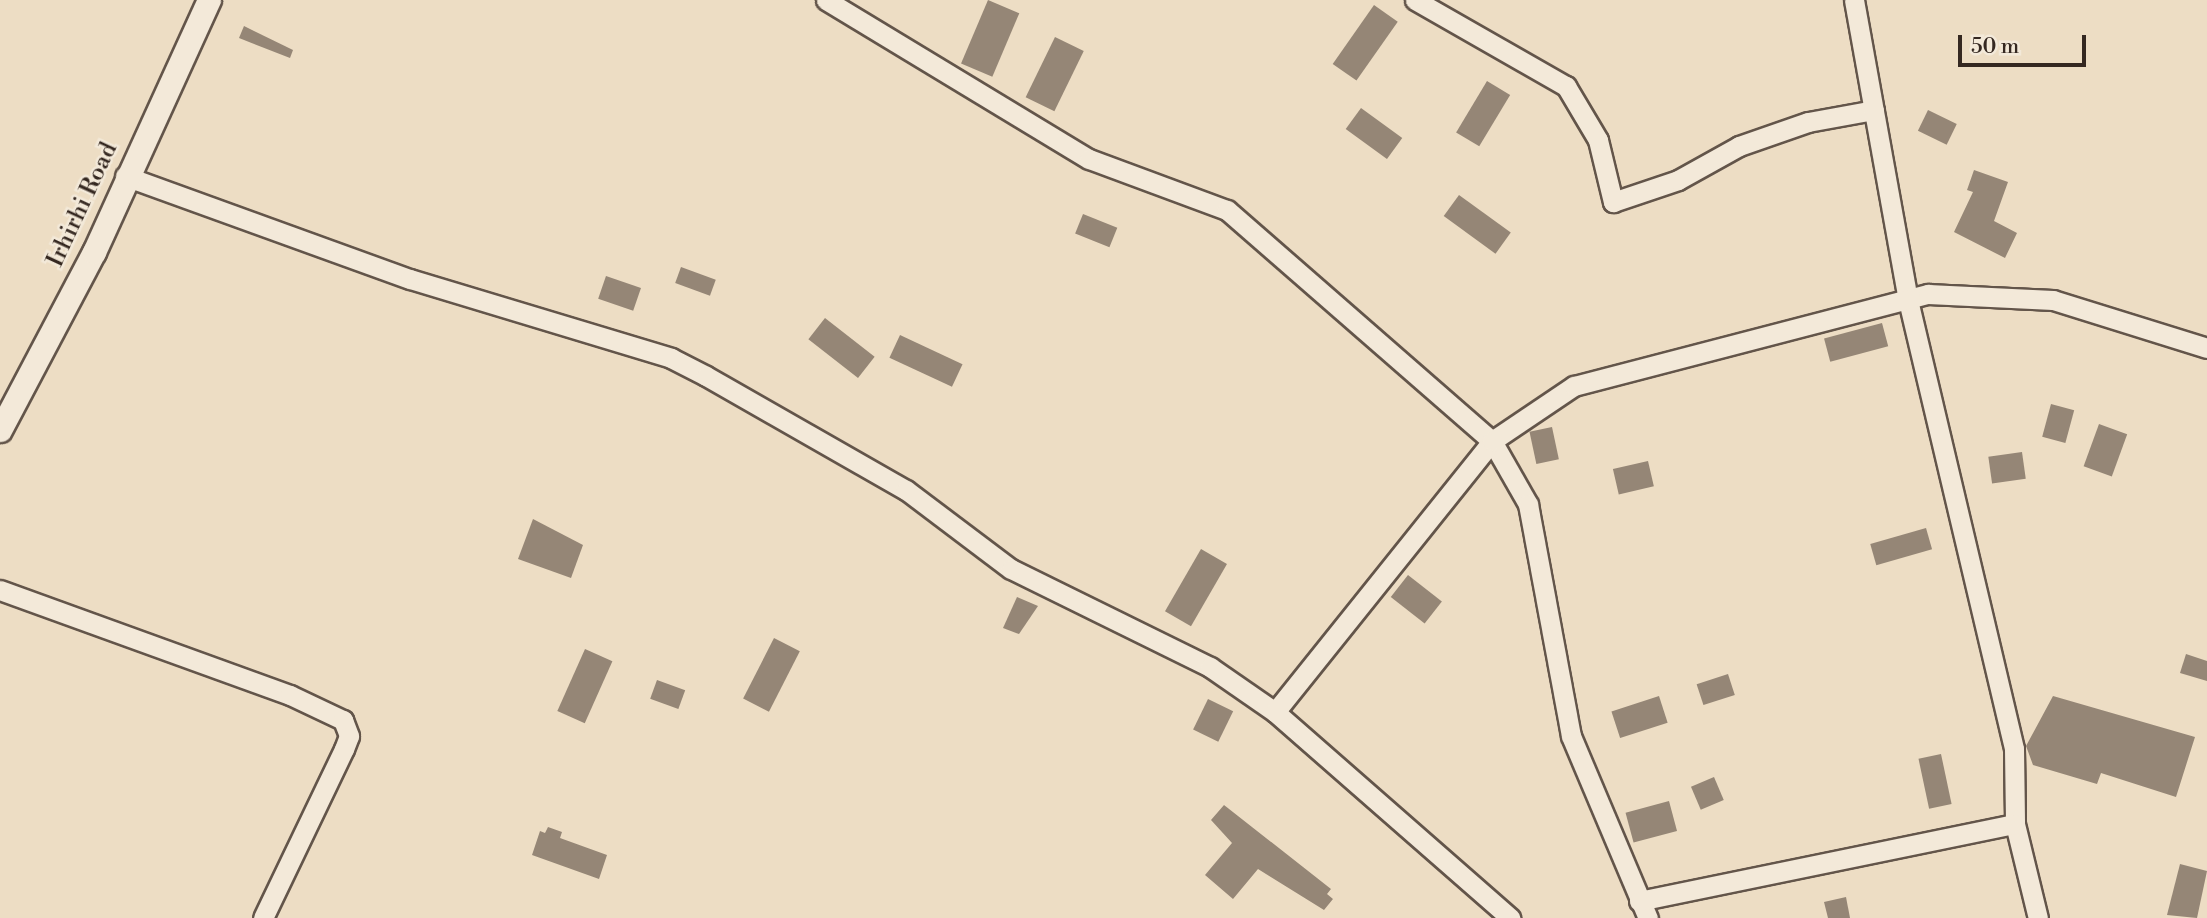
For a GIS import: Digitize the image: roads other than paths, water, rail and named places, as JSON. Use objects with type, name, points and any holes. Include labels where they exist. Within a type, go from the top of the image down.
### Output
[{"type":"street","name":"Irhirhi Road","points":[[0,430],[94,252],[125,176],[209,0]]},
{"type":"street","points":[[825,0],[1089,159],[1227,210],[1492,441],[1528,504],[1571,736],[1643,910],[2015,824]]},
{"type":"street","points":[[1415,0],[1566,86],[1598,140],[1614,202],[1678,180],[1739,146],[1808,122],[1874,110]]},
{"type":"street","points":[[1854,0],[1908,300],[2014,748],[2015,824],[2038,918]]},
{"type":"street","points":[[125,176],[410,279],[671,358],[906,490],[1011,569],[1178,647],[1275,712],[1510,918]]},
{"type":"street","points":[[1275,712],[1492,441],[1574,386],[1928,295],[2053,300],[2207,348]]},
{"type":"street","points":[[0,590],[290,695],[343,720],[349,736],[344,749],[263,918]]}]
